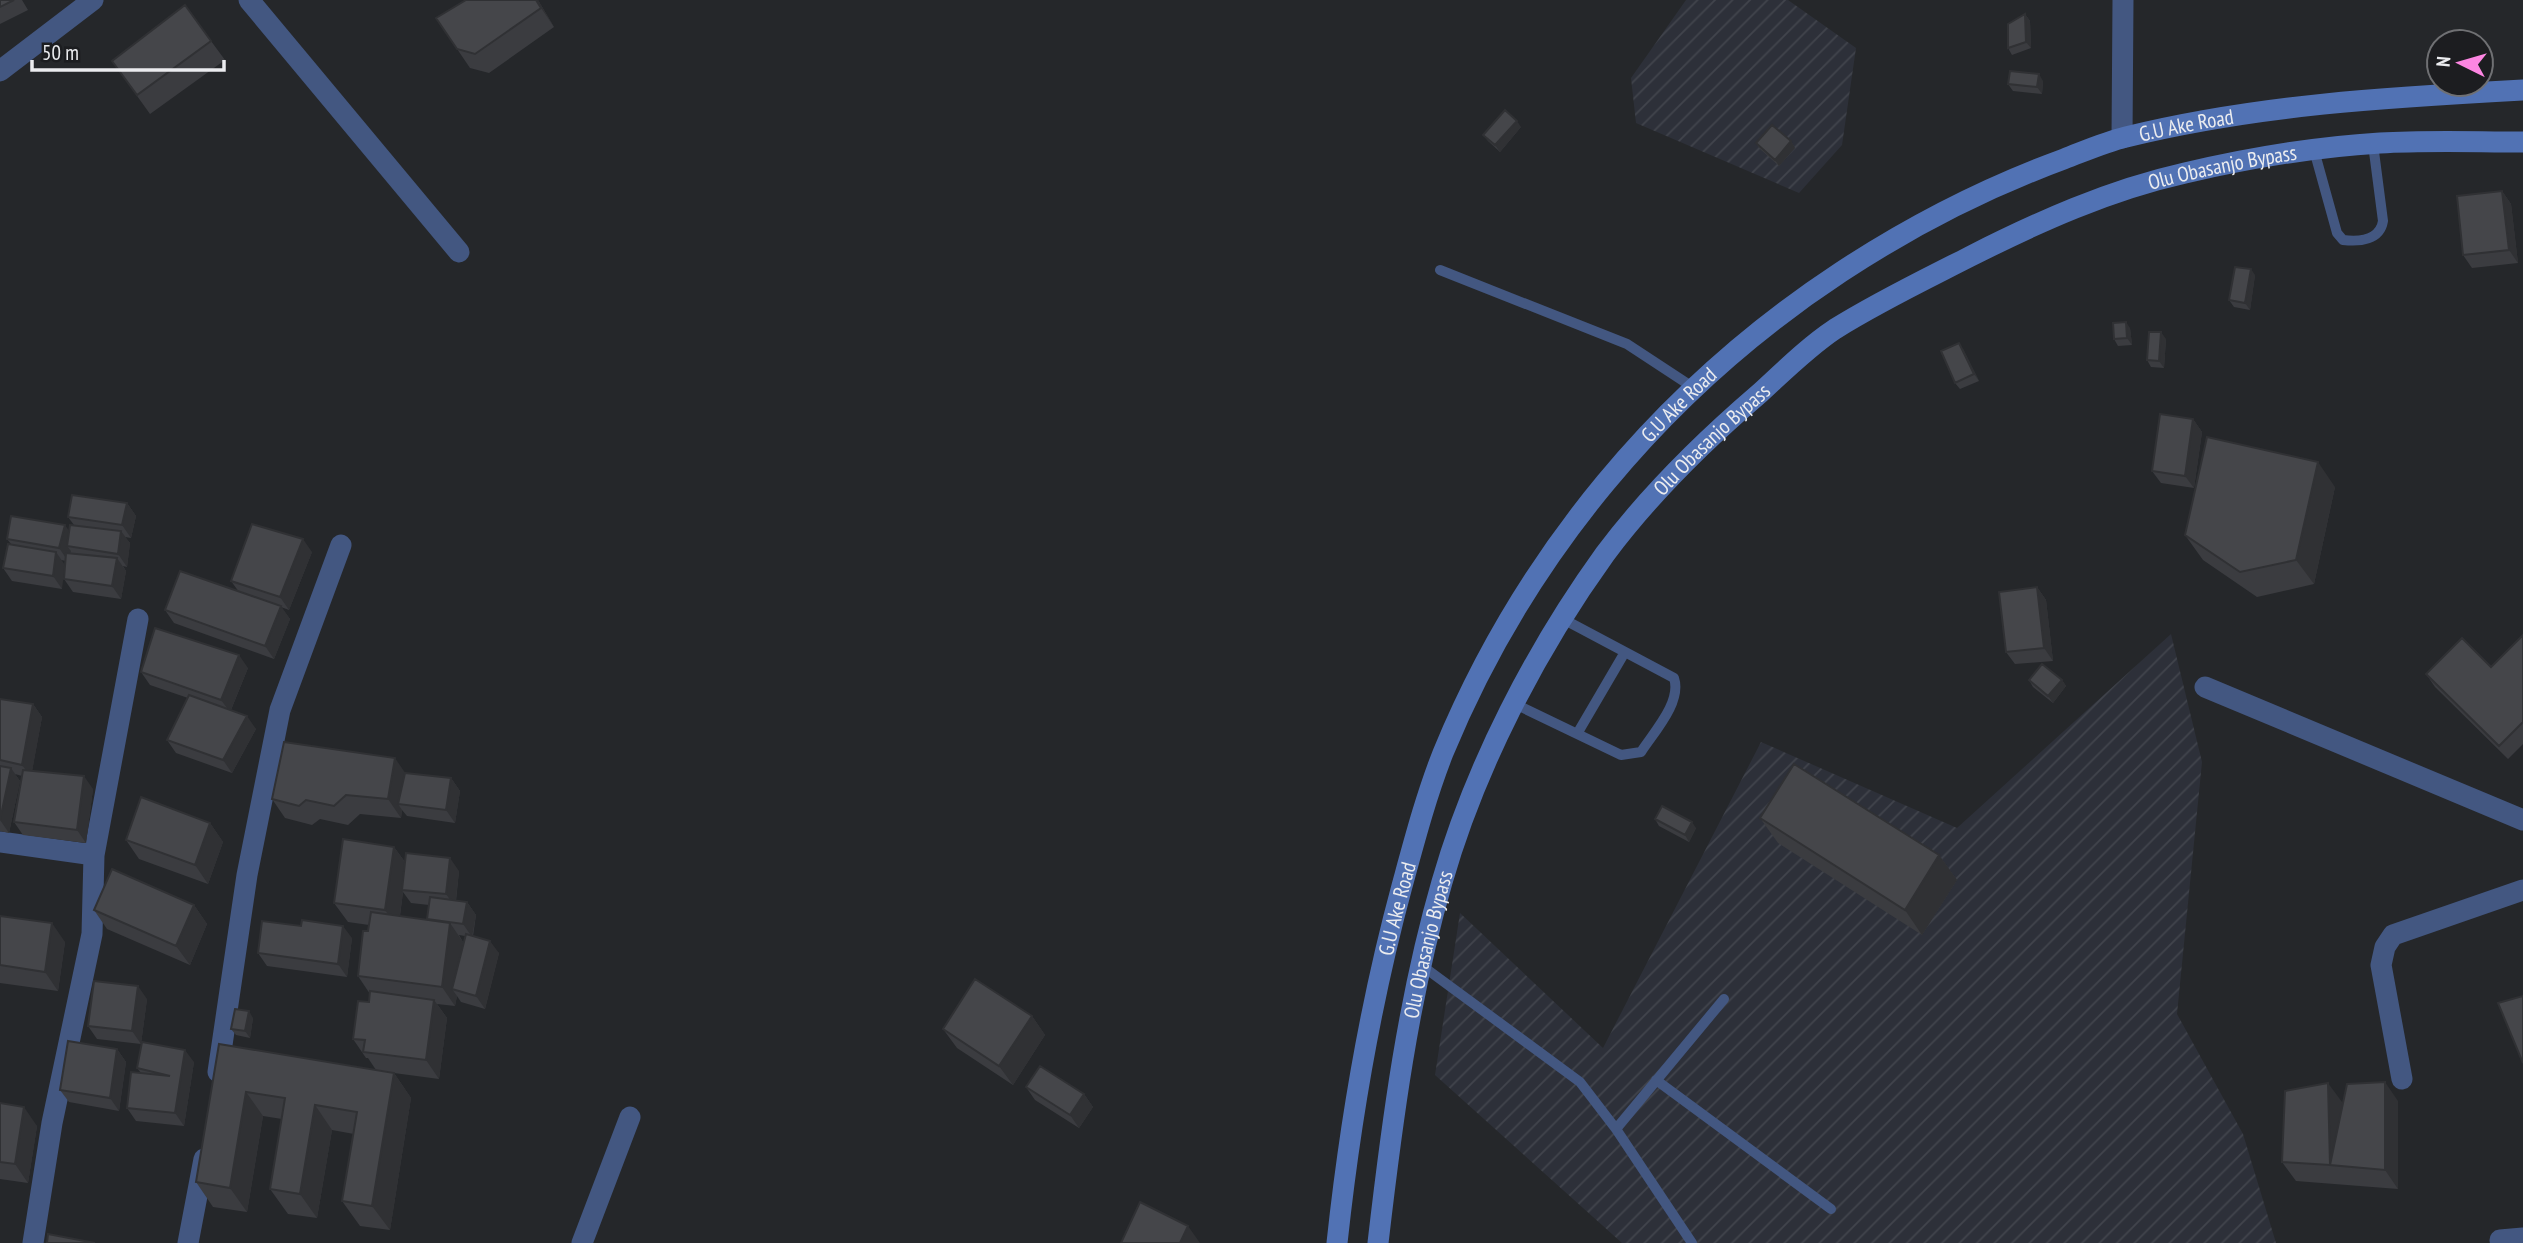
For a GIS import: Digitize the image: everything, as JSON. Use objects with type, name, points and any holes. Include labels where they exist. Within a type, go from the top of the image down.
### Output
[{"type":"main road","name":"G.U Ake Road","points":[[1337,1243],[1361,1057],[1388,936],[1443,755],[1492,648],[1541,565],[1606,482],[1659,421],[1798,300],[1901,235],[2019,176],[2122,138],[2231,115],[2324,103],[2523,90]]},
{"type":"main road","name":"Olu Obasanjo Bypass","points":[[1378,1243],[1405,1048],[1421,965],[1443,880],[1474,792],[1515,704],[1563,619],[1606,553],[1664,486],[1722,426],[1832,331],[1905,289],[2066,210],[2180,174],[2278,154],[2373,144],[2523,142]]},
{"type":"street","points":[[0,71],[93,0]]},
{"type":"street","points":[[249,0],[459,252]]},
{"type":"street","points":[[2122,138],[2123,0]]},
{"type":"street","points":[[216,1087],[247,875],[280,710],[341,545]]},
{"type":"street","points":[[33,1243],[52,1123],[92,934],[94,855],[138,619]]},
{"type":"street","points":[[2205,687],[2523,820]]},
{"type":"street","points":[[0,842],[94,855]]},
{"type":"street","points":[[2402,1079],[2381,965],[2393,934],[2523,890]]},
{"type":"street","points":[[582,1243],[630,1117]]},
{"type":"street","points":[[188,1243],[208,1140]]},
{"type":"street","points":[[2500,1240],[2523,1238]]},
{"type":"lane","points":[[2314,150],[2337,233],[2343,240],[2352,241],[2376,236],[2381,231],[2383,221],[2373,144]]},
{"type":"lane","points":[[1440,270],[1627,344],[1694,388]]},
{"type":"lane","points":[[1515,704],[1620,755],[1632,756],[1641,752],[1675,698],[1675,678],[1563,619]]},
{"type":"lane","points":[[1577,734],[1625,652]]},
{"type":"lane","points":[[1421,965],[1580,1082],[1616,1129],[1692,1243]]},
{"type":"lane","points":[[1616,1129],[1724,999]]},
{"type":"lane","points":[[1656,1080],[1831,1209]]},
{"type":"shaded area","points":[[1686,0],[1788,0],[1856,48],[1842,145],[1799,193],[1636,123],[1631,78]]},
{"type":"shaded area","points":[[2171,634],[2202,762],[2177,1014],[2243,1134],[2276,1243],[1622,1243],[1435,1075],[1460,913],[1603,1048],[1761,742],[1957,828]]},
{"type":"building","points":[[0,0],[14,0],[0,7]]},
{"type":"building","points":[[466,0],[536,0],[541,8],[475,54],[457,49],[436,18]]},
{"type":"building","points":[[185,5],[211,41],[137,95],[112,61]]},
{"type":"building","points":[[2025,14],[2026,42],[2008,48],[2008,24]]},
{"type":"building","points":[[2010,71],[2039,74],[2037,87],[2008,84]]},
{"type":"building","points":[[1505,110],[1517,121],[1495,145],[1483,135]]},
{"type":"building","points":[[1772,125],[1791,141],[1775,160],[1756,143]]},
{"type":"building","points":[[2502,191],[2509,250],[2463,255],[2457,196]]},
{"type":"building","points":[[2235,267],[2251,269],[2245,303],[2229,300]]},
{"type":"building","points":[[2126,322],[2127,338],[2114,339],[2113,323]]},
{"type":"building","points":[[2149,332],[2161,332],[2159,361],[2147,360]]},
{"type":"building","points":[[1959,343],[1974,374],[1955,383],[1941,351]]},
{"type":"building","points":[[2160,414],[2193,419],[2185,476],[2152,471]]},
{"type":"building","points":[[2207,437],[2318,462],[2296,560],[2240,572],[2185,535]]},
{"type":"building","points":[[72,495],[127,503],[122,525],[68,517]]},
{"type":"building","points":[[11,516],[65,525],[59,548],[7,539]]},
{"type":"building","points":[[252,524],[303,539],[280,597],[231,581]]},
{"type":"building","points":[[70,525],[121,531],[118,554],[67,546]]},
{"type":"building","points":[[8,544],[56,552],[53,576],[3,568]]},
{"type":"building","points":[[66,553],[117,558],[112,586],[64,579]]},
{"type":"building","points":[[180,571],[281,606],[265,646],[165,610]]},
{"type":"building","points":[[2037,587],[2044,648],[2006,652],[1999,592]]},
{"type":"building","points":[[155,628],[239,655],[221,700],[141,672]]},
{"type":"building","points":[[2523,635],[2523,722],[2499,746],[2426,674],[2462,638],[2491,667]]},
{"type":"building","points":[[2042,664],[2062,680],[2048,696],[2029,680]]},
{"type":"building","points":[[189,695],[247,716],[223,760],[167,740]]},
{"type":"building","points":[[0,699],[33,704],[22,765],[0,760]]},
{"type":"building","points":[[284,742],[395,758],[388,799],[346,795],[334,806],[306,800],[299,806],[272,799]]},
{"type":"building","points":[[1794,764],[1939,855],[1905,910],[1760,818]]},
{"type":"building","points":[[0,766],[11,768],[0,820]]},
{"type":"building","points":[[23,770],[84,776],[77,830],[14,822]]},
{"type":"building","points":[[405,773],[451,778],[446,810],[398,804]]},
{"type":"building","points":[[141,797],[210,823],[195,865],[126,840]]},
{"type":"building","points":[[1662,806],[1692,822],[1685,835],[1655,819]]},
{"type":"building","points":[[343,839],[394,847],[385,910],[334,903]]},
{"type":"building","points":[[406,853],[450,858],[446,894],[402,890]]},
{"type":"building","points":[[112,869],[194,905],[176,946],[94,910]]},
{"type":"building","points":[[430,897],[467,902],[463,924],[427,919]]},
{"type":"building","points":[[371,912],[450,923],[442,987],[358,976],[363,931],[368,931]]},
{"type":"building","points":[[0,916],[52,923],[45,972],[0,965]]},
{"type":"building","points":[[302,920],[343,926],[338,964],[258,953],[262,921],[301,926]]},
{"type":"building","points":[[466,934],[490,941],[476,996],[452,989]]},
{"type":"building","points":[[975,979],[1032,1016],[999,1066],[943,1029]]},
{"type":"building","points":[[94,981],[138,986],[132,1031],[88,1026]]},
{"type":"building","points":[[370,991],[434,1000],[426,1060],[363,1052],[365,1040],[353,1039],[358,1001],[369,1002]]},
{"type":"building","points":[[2523,996],[2523,1063],[2498,1003]]},
{"type":"building","points":[[235,1009],[249,1011],[245,1031],[231,1029]]},
{"type":"building","points":[[68,1041],[117,1049],[110,1098],[60,1090]]},
{"type":"building","points":[[142,1042],[185,1050],[175,1113],[127,1108],[131,1072],[170,1076],[137,1068]]},
{"type":"building","points":[[219,1044],[394,1073],[372,1206],[342,1201],[357,1112],[315,1105],[300,1194],[270,1189],[285,1098],[246,1092],[230,1188],[196,1182]]},
{"type":"building","points":[[1040,1066],[1084,1094],[1070,1115],[1026,1087]]},
{"type":"building","points":[[2385,1082],[2385,1170],[2330,1165],[2347,1084]]},
{"type":"building","points":[[2328,1083],[2330,1165],[2282,1162],[2285,1091]]},
{"type":"building","points":[[0,1103],[24,1107],[15,1164],[0,1162]]},
{"type":"building","points":[[1140,1202],[1188,1226],[1180,1243],[1121,1243]]},
{"type":"building","points":[[48,1234],[95,1243],[47,1243]]}]
